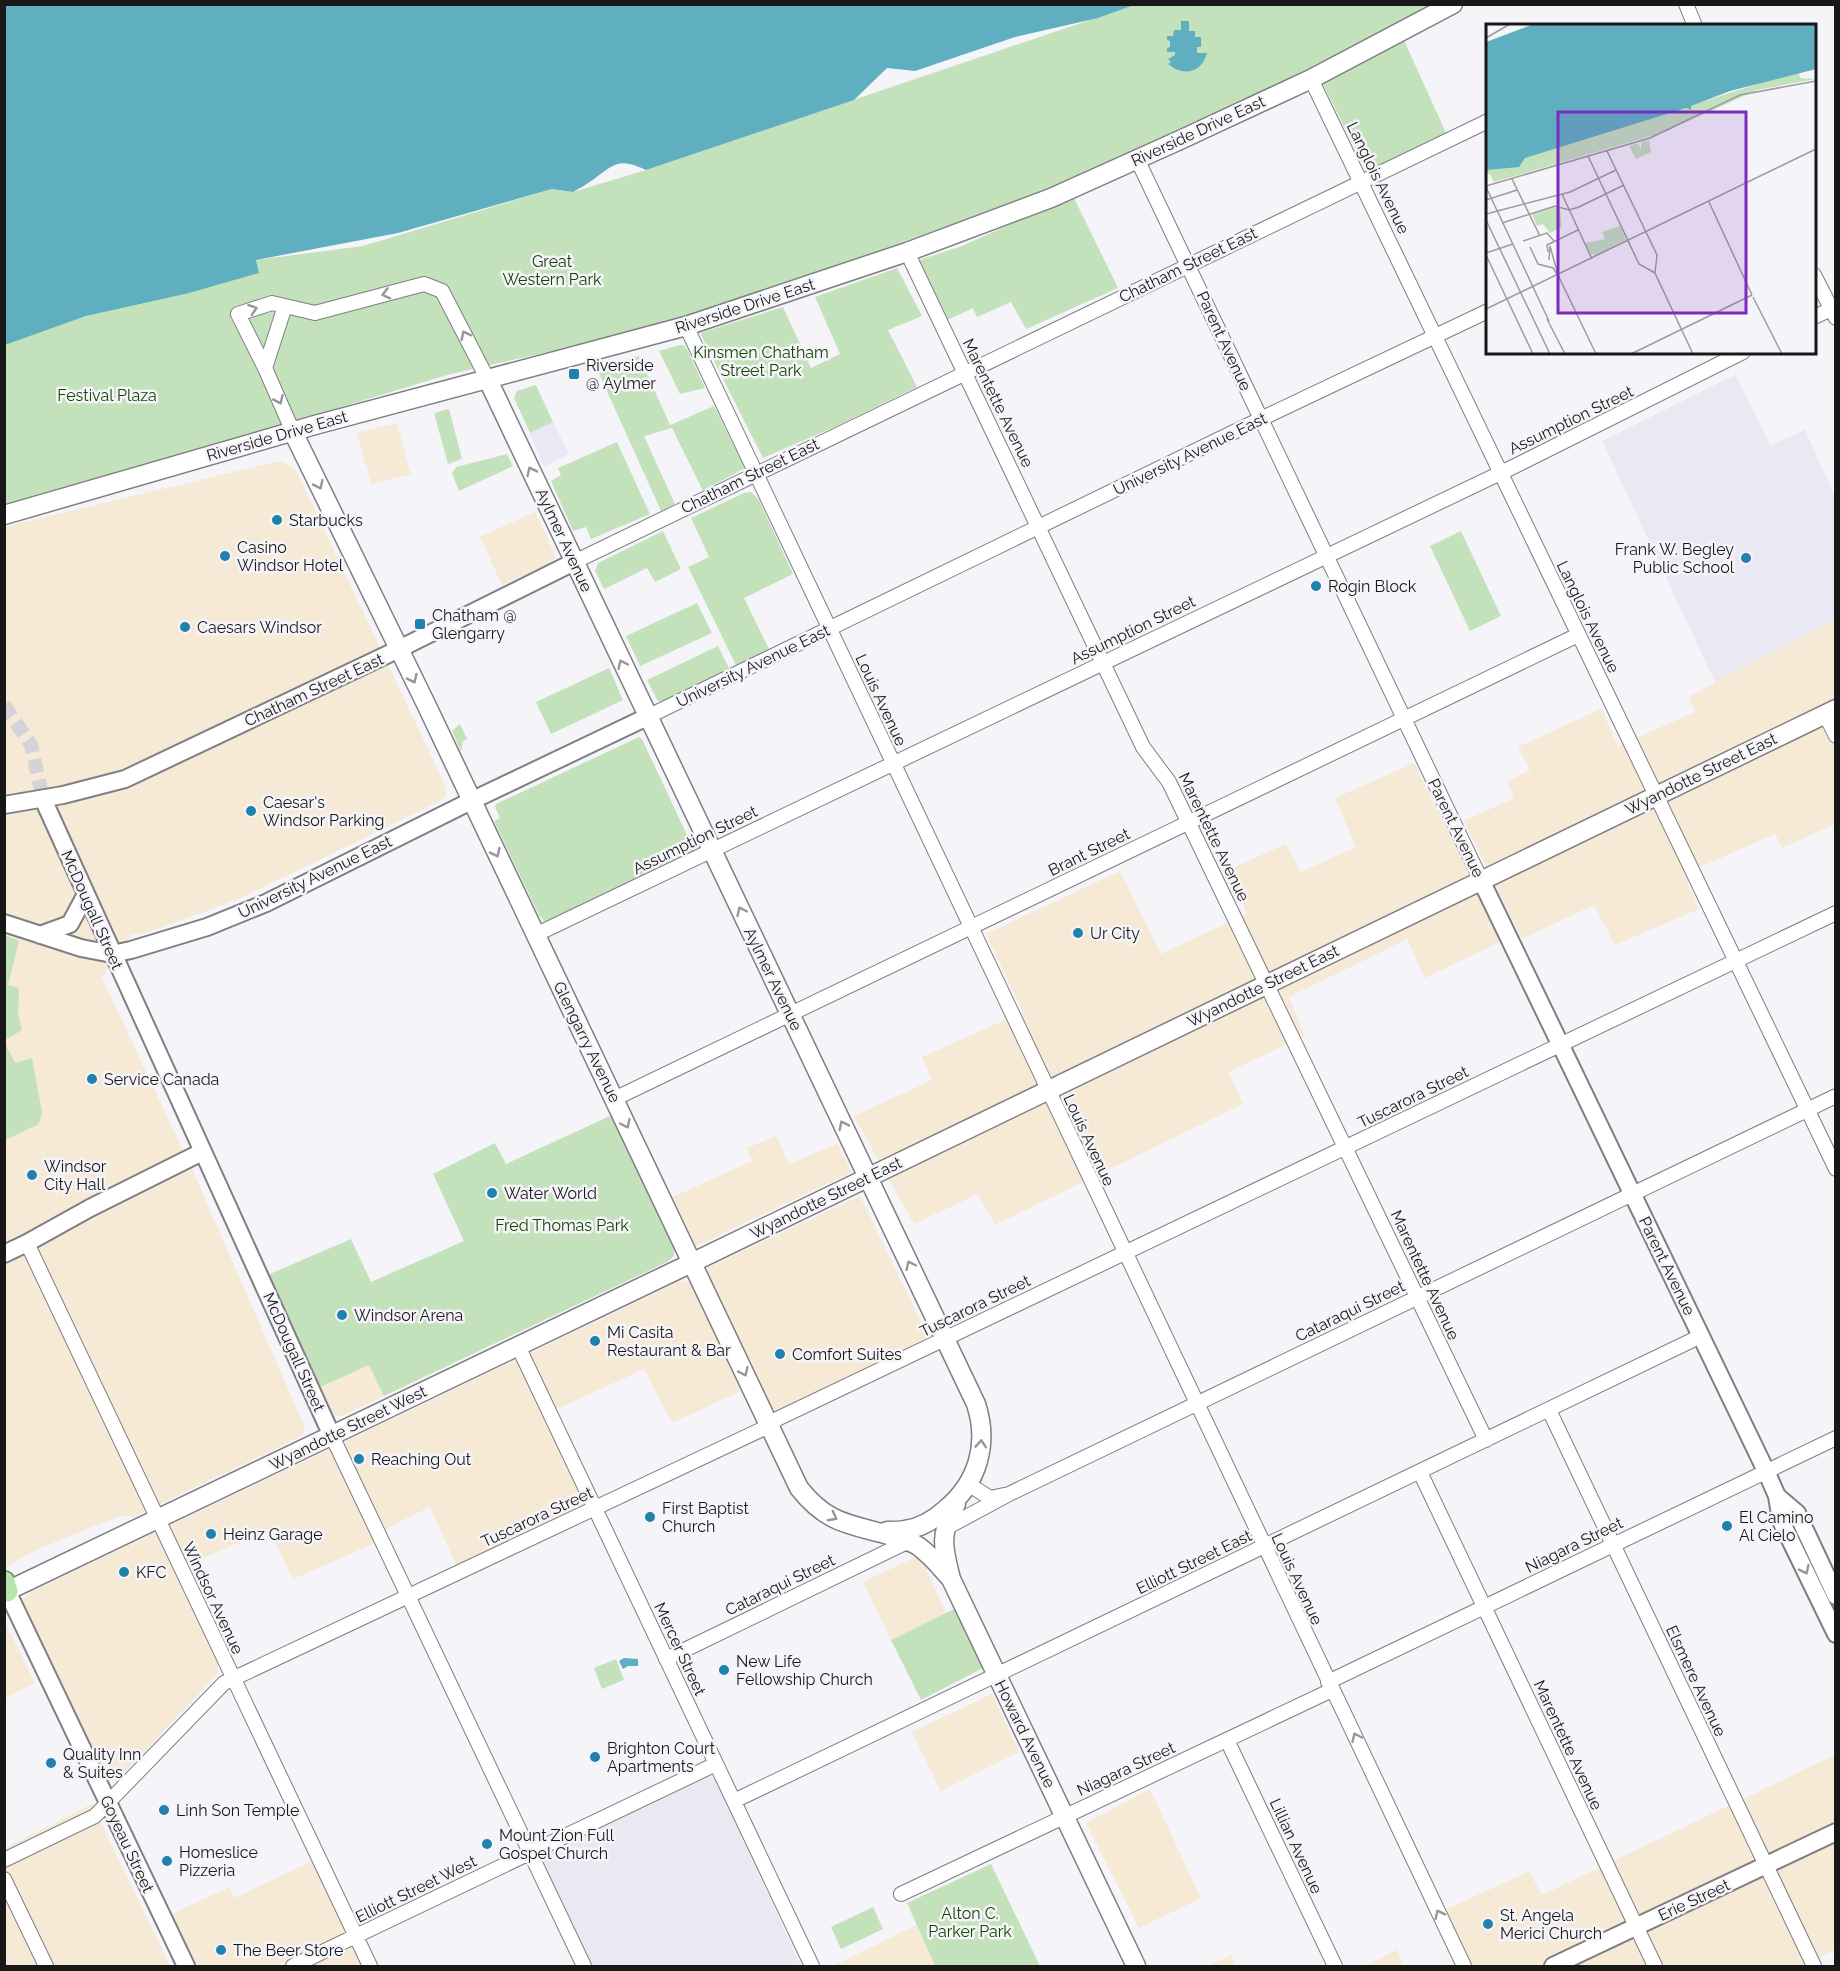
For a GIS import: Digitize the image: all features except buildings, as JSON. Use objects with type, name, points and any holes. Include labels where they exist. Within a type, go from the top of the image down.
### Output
[{"type":"main road","name":"Riverside Drive East","points":[[4,515],[487,378],[686,326],[907,252],[1051,198],[1137,159],[1311,79],[1452,4]]},
{"type":"main road","name":"Aylmer Avenue","points":[[487,378],[976,1404],[982,1426],[980,1456],[964,1491],[939,1516],[922,1525],[906,1530],[876,1531]]},
{"type":"main road","name":"Glengarry Avenue","points":[[293,432],[399,649],[799,1488],[810,1502],[840,1521],[856,1528],[876,1531],[909,1541],[918,1546],[951,1579]]},
{"type":"main road","name":"Wyandotte Street East","points":[[692,1263],[1830,712]]},
{"type":"main road","name":"Wyandotte Street West","points":[[5,1589],[158,1519],[692,1263]]},
{"type":"main road","points":[[944,1529],[964,1491]]},
{"type":"main road","name":"Howard Avenue","points":[[944,1529],[944,1551],[951,1579],[1136,1966]]},
{"type":"street","points":[[1686,4],[1692,24]]},
{"type":"street","name":"Langlois Avenue","points":[[1311,79],[1437,336],[1655,797],[1836,1170]]},
{"type":"street","name":"Chatham Street East","points":[[4,805],[43,799],[124,779],[399,649],[574,562],[1486,122]]},
{"type":"street","name":"Parent Avenue","points":[[1137,159],[1766,1471],[1777,1496],[1781,1521],[1828,1592],[1836,1634]]},
{"type":"street","name":"Marentette Avenue","points":[[907,252],[1143,747],[1169,782],[1486,1440]]},
{"type":"street","points":[[1816,277],[1834,311],[1816,318]]},
{"type":"street","points":[[293,432],[238,314],[272,303],[315,313],[424,284],[442,291],[487,378]]},
{"type":"street","points":[[265,368],[285,306]]},
{"type":"street","name":"University Avenue East","points":[[4,923],[81,948],[112,954],[131,951],[244,913],[471,801],[1486,312]]},
{"type":"street","name":"Louis Avenue","points":[[686,326],[1464,1966]]},
{"type":"street","name":"Assumption Street","points":[[535,935],[1500,472],[1739,354]]},
{"type":"street","name":"Brant Street","points":[[614,1100],[1578,635]]},
{"type":"street","points":[[1830,712],[1836,736]]},
{"type":"street","name":"McDougall Street","points":[[43,799],[85,896],[332,1436],[584,1966]]},
{"type":"street","points":[[40,935],[69,924],[85,896]]},
{"type":"street","name":"Tuscarora Street","points":[[4,1860],[95,1816],[224,1683],[769,1426],[777,1419],[1836,913]]},
{"type":"street","name":"Cataraqui Street","points":[[944,1529],[1009,1494],[1836,1096]]},
{"type":"street","points":[[4,1254],[202,1152]]},
{"type":"street","name":"Windsor Avenue","points":[[27,1244],[370,1966]]},
{"type":"street","name":"Elliott Street East","points":[[734,1801],[1701,1336]]},
{"type":"street","name":"Mercer Street","points":[[518,1346],[812,1966]]},
{"type":"street","name":"Elsmere Avenue","points":[[1549,1410],[1814,1966]]},
{"type":"street","name":"Niagara Street","points":[[901,1894],[1227,1740],[1484,1607],[1836,1438]]},
{"type":"street","name":"Marentette Avenue","points":[[1420,1472],[1655,1966]]},
{"type":"street","points":[[964,1491],[990,1497],[1009,1494]]},
{"type":"street","name":"Cataraqui Street","points":[[666,1659],[909,1541]]},
{"type":"street","name":"Goyeau Street","points":[[5,1589],[186,1966]]},
{"type":"street","name":"Lillian Avenue","points":[[1227,1740],[1335,1966]]},
{"type":"street","name":"Elliott Street West","points":[[293,1966],[716,1764]]},
{"type":"street","name":"Erie Street","points":[[1553,1966],[1836,1832]]},
{"type":"street","points":[[4,1879],[46,1966]]},
{"type":"shaded area","name":"Frank W. Begley Public School","points":[[1735,375],[1770,445],[1805,430],[1835,497],[1835,619],[1715,682],[1602,441]]},
{"type":"shaded area","points":[[553,422],[569,454],[544,467],[530,433]]},
{"type":"shaded area","points":[[397,423],[411,474],[371,484],[357,433]]},
{"type":"shaded area","points":[[275,462],[283,462],[296,470],[445,785],[446,796],[237,900],[145,933],[131,935],[102,978],[196,1178],[305,1428],[302,1436],[133,1517],[123,1515],[89,1528],[32,1552],[5,1568],[4,527]]},
{"type":"shaded area","points":[[535,512],[556,557],[552,562],[502,585],[480,537]]},
{"type":"shaded area","points":[[1835,619],[1835,824],[1782,848],[1775,834],[1684,874],[1699,909],[1615,945],[1594,905],[1522,939],[1464,821],[1514,798],[1507,782],[1530,770],[1518,747],[1601,709],[1618,746],[1695,712],[1689,697]]},
{"type":"shaded area","points":[[1414,763],[1502,941],[1425,978],[1407,939],[1289,997],[1305,1036],[1228,1072],[1243,1104],[995,1225],[978,1194],[914,1224],[854,1116],[932,1080],[922,1057],[1023,1012],[986,934],[1120,871],[1161,954],[1247,914],[1227,870],[1286,844],[1301,872],[1356,847],[1335,798]]},
{"type":"shaded area","points":[[776,1136],[789,1164],[837,1144],[852,1172],[696,1246],[673,1197],[752,1161],[747,1148]]},
{"type":"shaded area","points":[[860,1196],[929,1338],[820,1390],[781,1414],[774,1412],[767,1408],[704,1276],[707,1268]]},
{"type":"shaded area","points":[[686,1280],[694,1287],[741,1391],[672,1423],[644,1369],[542,1416],[582,1495],[585,1507],[457,1567],[430,1507],[389,1527],[373,1544],[293,1579],[269,1529],[175,1571],[218,1665],[217,1675],[121,1776],[112,1780],[107,1777],[23,1606],[23,1599],[29,1593]]},
{"type":"shaded area","points":[[369,1364],[384,1396],[342,1416],[336,1416],[331,1411],[320,1387]]},
{"type":"shaded area","points":[[920,1555],[946,1614],[891,1640],[863,1582]]},
{"type":"shaded area","points":[[4,1620],[35,1683],[5,1698],[4,1698]]},
{"type":"shaded area","points":[[992,1694],[1019,1752],[941,1791],[912,1732]]},
{"type":"shaded area","points":[[1835,1755],[1835,1950],[1801,1966],[1451,1966],[1468,1957],[1445,1910],[1529,1871],[1542,1895]]},
{"type":"shaded area","points":[[704,1776],[710,1776],[715,1780],[801,1966],[592,1966],[541,1858]]},
{"type":"shaded area","points":[[1150,1789],[1201,1898],[1139,1928],[1086,1823]]},
{"type":"shaded area","points":[[92,1804],[170,1966],[5,1966],[5,1848]]},
{"type":"shaded area","points":[[312,1861],[346,1933],[275,1966],[195,1966],[170,1915],[229,1887],[235,1898]]},
{"type":"shaded area","points":[[916,1925],[935,1966],[833,1966]]},
{"type":"shaded area","points":[[352,1944],[363,1966],[306,1966]]},
{"type":"shaded area","points":[[1397,1950],[1404,1966],[1365,1966]]},
{"type":"shaded area","points":[[1231,1955],[1236,1966],[1208,1966]]},
{"type":"green space","name":"Great Western Park","points":[[1134,5],[1442,5],[1302,76],[1023,200],[693,315],[587,343],[447,375],[203,452],[5,508],[4,345],[86,316],[259,273],[256,260],[363,246],[552,189],[573,192],[646,170]]},
{"type":"green space","points":[[1404,40],[1446,133],[1366,171],[1323,84]]},
{"type":"green space","points":[[1073,196],[1118,288],[1026,329],[1011,302],[977,317],[973,308],[947,320],[919,260],[962,246]]},
{"type":"green space","name":"Kinsmen Chatham Street Park","points":[[897,268],[922,316],[888,330],[917,387],[837,426],[763,458],[700,333],[783,307],[811,368],[840,354],[815,297]]},
{"type":"green space","points":[[680,345],[687,349],[705,388],[680,394],[659,351]]},
{"type":"green space","points":[[639,356],[670,425],[714,406],[745,468],[703,491],[672,428],[644,436],[675,504],[661,511],[597,369]]},
{"type":"green space","points":[[536,385],[553,422],[530,433],[514,398],[517,391]]},
{"type":"green space","points":[[449,409],[462,459],[448,464],[434,413]]},
{"type":"green space","points":[[617,442],[650,514],[591,539],[586,527],[573,531],[551,481],[561,475],[558,468]]},
{"type":"green space","points":[[507,454],[513,466],[459,491],[452,473],[456,467]]},
{"type":"green space","points":[[751,492],[759,500],[793,574],[744,598],[770,651],[737,667],[688,567],[709,557],[691,518],[744,493]]},
{"type":"green space","points":[[663,531],[681,569],[655,582],[647,568],[604,589],[595,571],[598,563]]},
{"type":"green space","points":[[1461,531],[1501,616],[1470,631],[1430,546]]},
{"type":"green space","points":[[697,603],[712,633],[640,666],[626,636]]},
{"type":"green space","points":[[718,646],[730,670],[662,703],[657,700],[647,680]]},
{"type":"green space","points":[[609,668],[623,700],[551,734],[536,702]]},
{"type":"green space","points":[[460,724],[467,739],[463,741],[461,752],[452,731]]},
{"type":"green space","points":[[639,737],[642,739],[694,850],[551,921],[544,921],[494,821],[500,818],[496,804]]},
{"type":"green space","points":[[5,935],[19,941],[8,985],[19,988],[18,1015],[22,1030],[5,1040]]},
{"type":"green space","points":[[4,1041],[15,1063],[32,1058],[42,1112],[37,1125],[5,1140]]},
{"type":"green space","name":"Fred Thomas Park","points":[[612,1115],[674,1249],[674,1256],[667,1262],[384,1396],[369,1365],[320,1387],[269,1277],[270,1274],[351,1239],[371,1282],[464,1241],[433,1174],[495,1143],[506,1164]]},
{"type":"green space","points":[[956,1608],[983,1668],[921,1700],[891,1640]]},
{"type":"green space","points":[[616,1659],[624,1680],[602,1689],[594,1668]]},
{"type":"green space","name":"Alton C. Parker Park","points":[[991,1864],[1040,1966],[935,1966],[907,1903]]},
{"type":"green space","points":[[873,1907],[883,1929],[841,1949],[831,1927]]},
{"type":"water","points":[[4,5],[1134,5],[1098,18],[1015,37],[915,71],[887,68],[854,100],[646,170],[630,164],[618,164],[573,192],[552,189],[398,233],[256,260],[259,273],[189,293],[86,316],[5,345]]},
{"type":"water","points":[[1181,21],[1189,21],[1189,31],[1195,31],[1195,37],[1201,37],[1201,47],[1197,47],[1197,53],[1207,53],[1201,65],[1186,72],[1168,64],[1171,62],[1168,59],[1175,55],[1175,52],[1167,52],[1170,41],[1167,40],[1167,36],[1173,36],[1174,30],[1181,30]]},
{"type":"water","points":[[624,1658],[638,1659],[638,1666],[628,1666],[623,1669],[619,1661]]},
{"type":"tunnel","points":[[4,705],[31,745],[43,799]]},
{"type":"place","name":"Riverside @ Aylmer","points":[[574,374]]},
{"type":"place","name":"Starbucks","points":[[277,520]]},
{"type":"place","name":"Casino Windsor Hotel","points":[[225,556]]},
{"type":"place","name":"Frank W. Begley Public School","points":[[1746,558]]},
{"type":"place","name":"Rogin Block","points":[[1316,586]]},
{"type":"place","name":"Chatham @ Glengarry","points":[[420,624]]},
{"type":"place","name":"Caesars Windsor","points":[[185,627]]},
{"type":"place","name":"Caesar's Windsor Parking","points":[[251,811]]},
{"type":"place","name":"Ur City","points":[[1078,933]]},
{"type":"place","name":"Service Canada","points":[[92,1079]]},
{"type":"place","name":"Windsor City Hall","points":[[32,1175]]},
{"type":"place","name":"Water World","points":[[492,1193]]},
{"type":"place","name":"Windsor Arena","points":[[342,1315]]},
{"type":"place","name":"Mi Casita Restaurant & Bar","points":[[595,1341]]},
{"type":"place","name":"Comfort Suites","points":[[780,1354]]},
{"type":"place","name":"Reaching Out","points":[[359,1459]]},
{"type":"place","name":"First Baptist Church","points":[[650,1517]]},
{"type":"place","name":"El Camino Al Cielo","points":[[1727,1526]]},
{"type":"place","name":"Heinz Garage","points":[[211,1534]]},
{"type":"place","name":"KFC","points":[[124,1572]]},
{"type":"place","name":"New Life Fellowship Church","points":[[724,1670]]},
{"type":"place","name":"Brighton Court Apartments","points":[[595,1757]]},
{"type":"place","name":"Quality Inn & Suites","points":[[51,1763]]},
{"type":"place","name":"Linh Son Temple","points":[[164,1810]]},
{"type":"place","name":"Mount Zion Full Gospel Church","points":[[487,1844]]},
{"type":"place","name":"Homeslice Pizzeria","points":[[167,1861]]},
{"type":"place","name":"St. Angela Merici Church","points":[[1488,1924]]},
{"type":"place","name":"The Beer Store","points":[[221,1950]]},
{"type":"park label","name":"Festival Plaza","points":[[107,395]]}]
